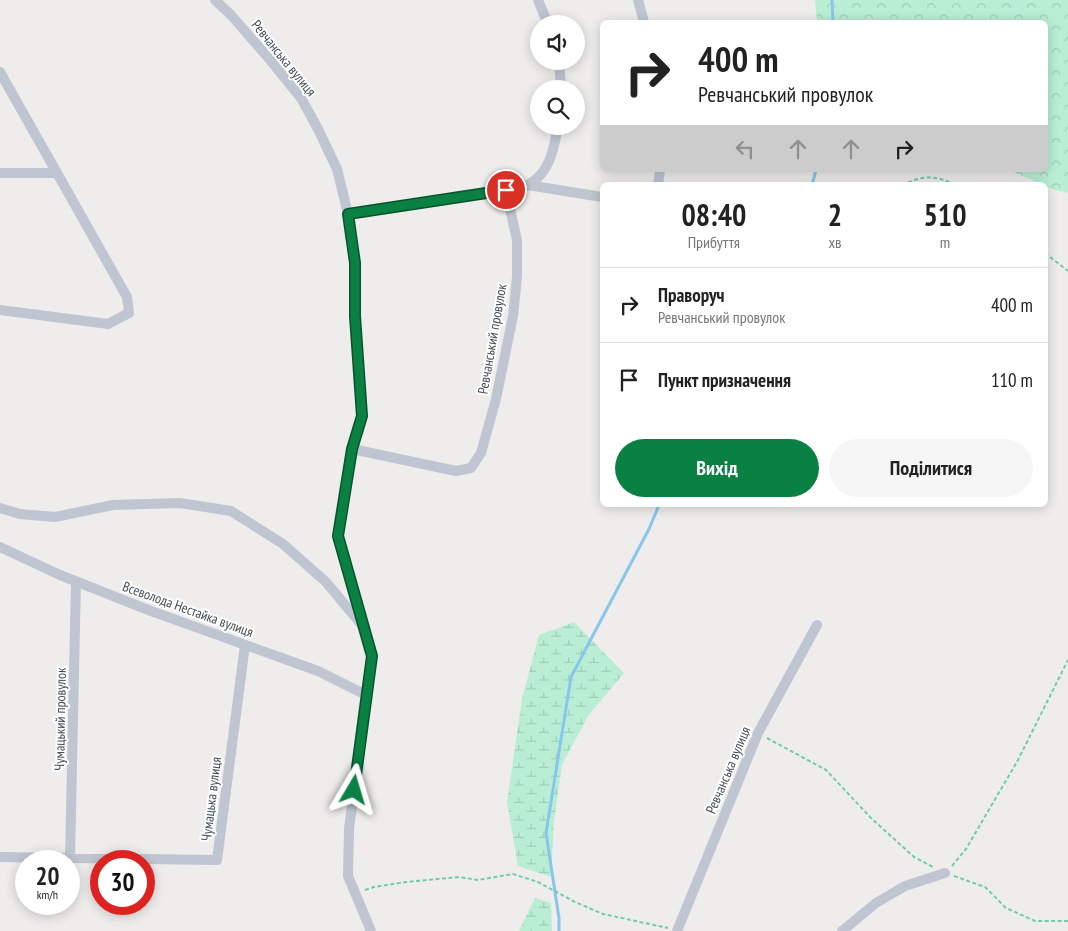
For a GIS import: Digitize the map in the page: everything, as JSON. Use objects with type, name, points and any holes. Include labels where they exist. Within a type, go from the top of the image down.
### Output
[{"type":"street","name":"Ревчанська вулиця","points":[[215,0],[271,60],[301,98],[337,169],[348,214],[355,263],[355,316],[362,416],[352,449],[338,536],[372,656],[349,828],[348,876],[371,931]]},
{"type":"street","points":[[538,0],[544,15]]},
{"type":"street","points":[[638,0],[643,20]]},
{"type":"street","points":[[0,72],[127,297],[129,313],[108,324],[0,310]]},
{"type":"street","points":[[528,185],[540,176],[550,163],[556,135]]},
{"type":"street","points":[[0,173],[57,173]]},
{"type":"street","points":[[348,214],[528,185],[600,197]]},
{"type":"street","name":"Ревчанський провулок","points":[[352,449],[456,471],[471,468],[481,453],[496,399],[513,316],[517,277],[518,240],[506,190]]},
{"type":"street","points":[[0,508],[20,514],[55,517],[113,505],[180,503],[231,511],[283,544],[326,582],[363,627]]},
{"type":"street","name":"Всеволода Нестайка вулиця","points":[[0,547],[76,581],[318,671],[366,695]]},
{"type":"street","name":"Чумацький провулок","points":[[70,850],[76,581]]},
{"type":"street","name":"Ревчанська вулиця","points":[[677,931],[758,733],[817,625]]},
{"type":"street","name":"Чумацька вулиця","points":[[80,858],[217,860],[245,645]]},
{"type":"street","name":"Чумацька вулиця","points":[[0,857],[15,857]]},
{"type":"street","points":[[842,931],[876,903],[905,886],[945,873]]},
{"type":"path","points":[[908,182],[916,178],[939,177],[950,182]]},
{"type":"path","points":[[1048,255],[1068,271]]},
{"type":"path","points":[[945,873],[966,849],[1018,760],[1068,660]]},
{"type":"path","points":[[758,733],[826,770],[871,818],[914,857],[945,873],[985,887],[1006,908],[1035,921],[1068,921]]},
{"type":"path","points":[[355,893],[374,887],[406,882],[459,877],[478,880],[513,874],[538,882],[603,914],[677,931]]},
{"type":"green space","points":[[815,0],[1068,0],[1068,193],[1048,187],[1048,182],[1036,182],[1014,172],[1048,172],[1048,20],[817,20]]},
{"type":"green space","points":[[574,622],[624,673],[588,716],[562,765],[554,821],[551,877],[518,866],[507,802],[522,699],[539,635]]},
{"type":"green space","points":[[535,898],[551,903],[552,931],[519,931]]},
{"type":"waterway","points":[[832,0],[833,20]]},
{"type":"waterway","points":[[813,182],[815,172]]},
{"type":"waterway","points":[[559,931],[559,918],[546,833],[571,677],[649,529],[658,507]]},
{"type":"route","points":[[354,790],[372,656],[338,536],[352,449],[362,416],[355,316],[355,263],[348,214],[506,190]]}]
